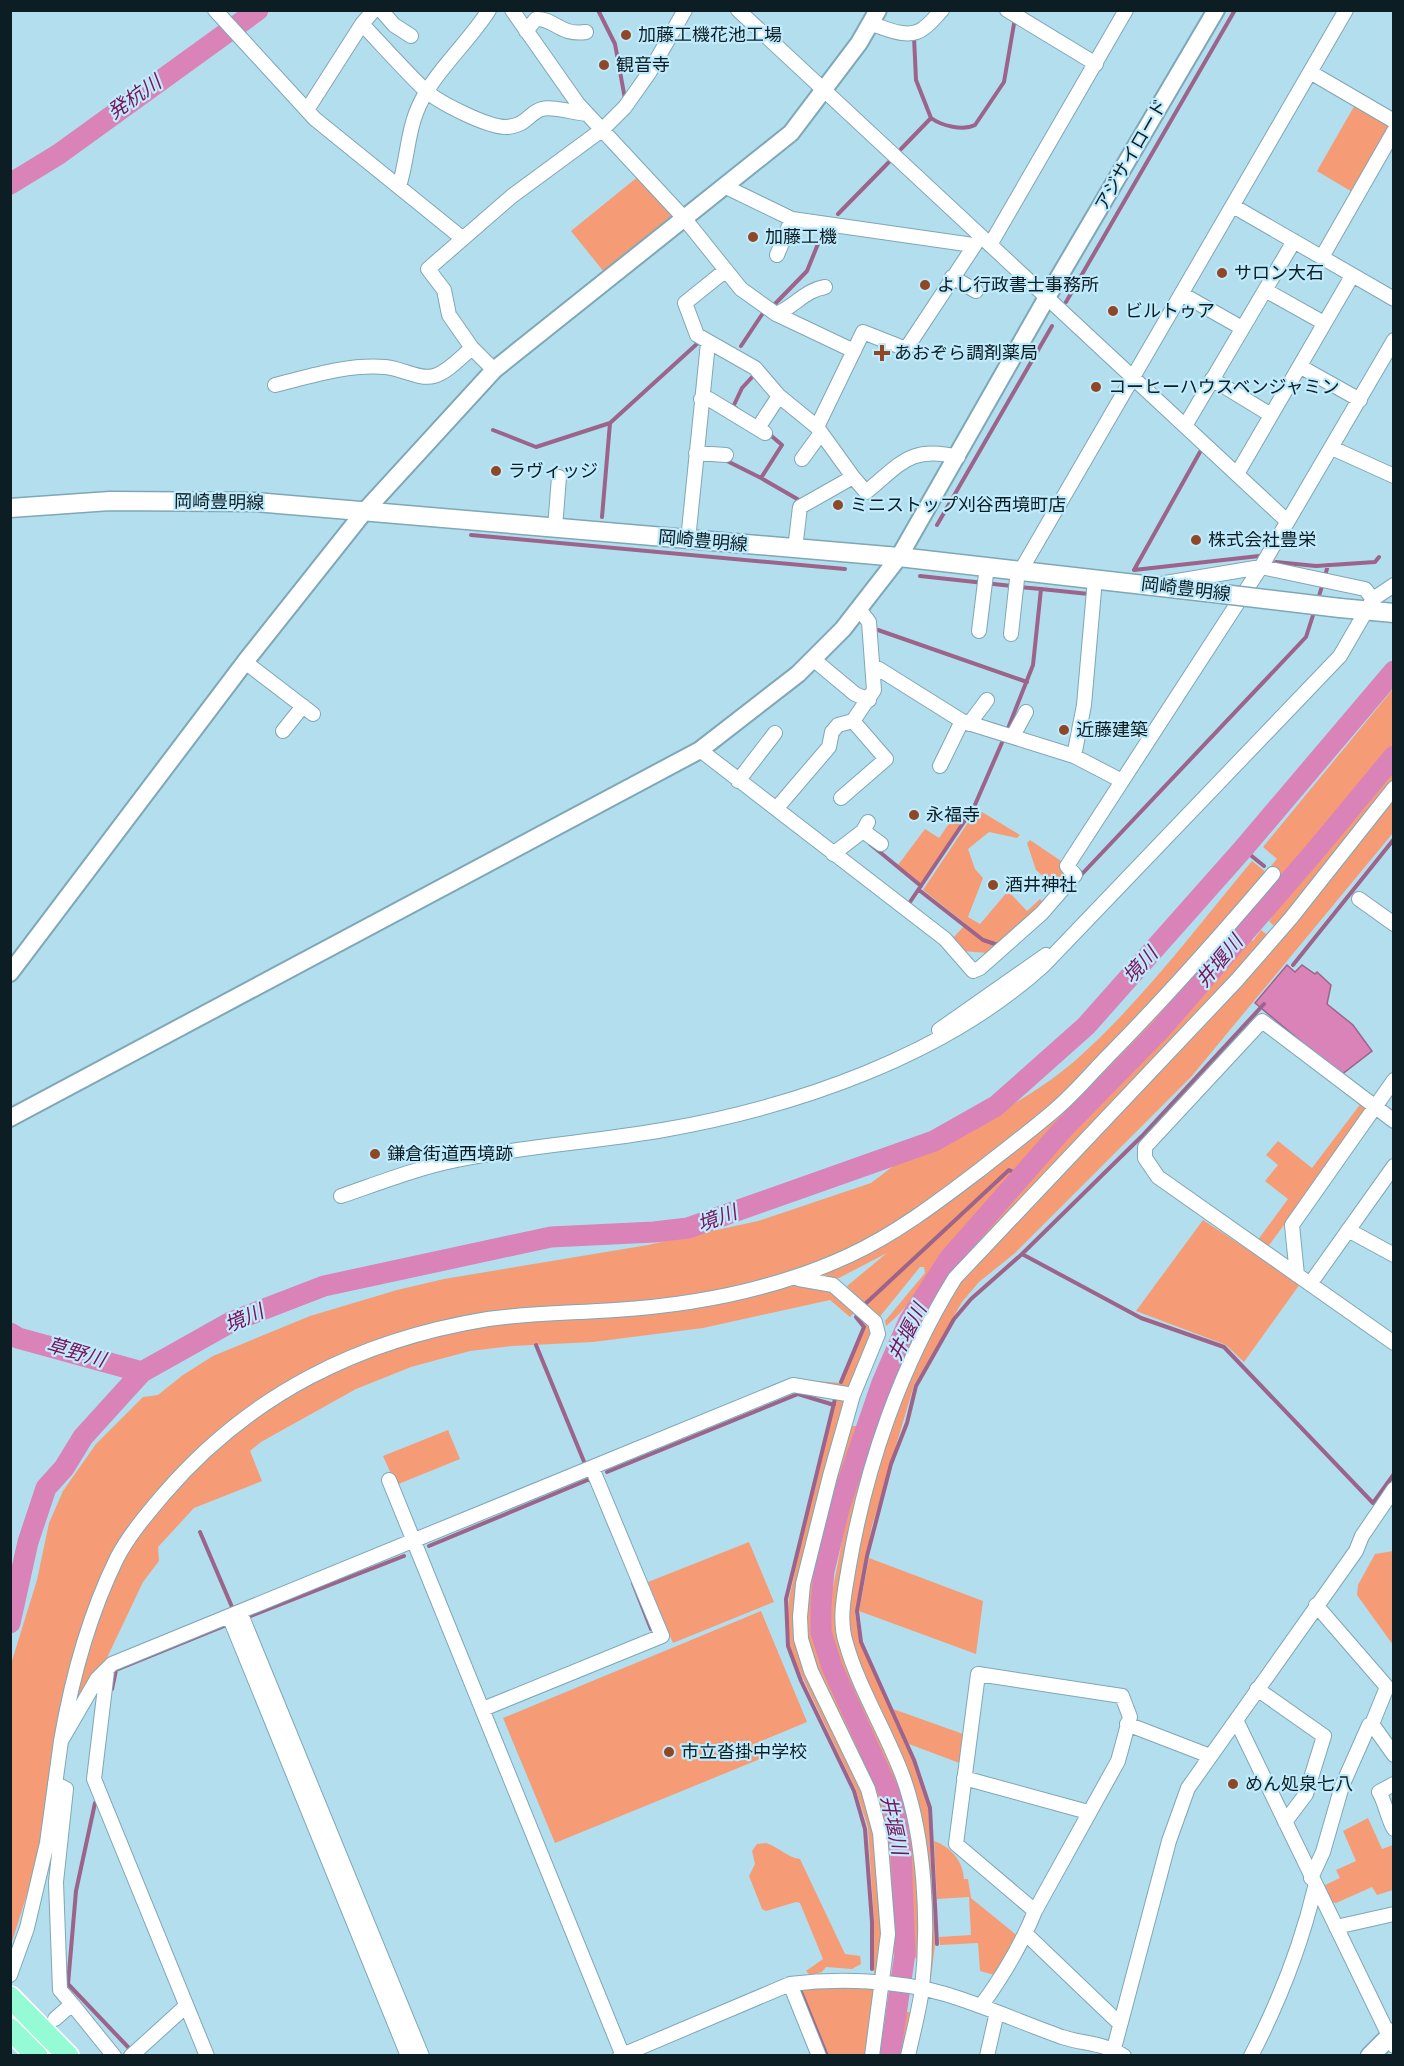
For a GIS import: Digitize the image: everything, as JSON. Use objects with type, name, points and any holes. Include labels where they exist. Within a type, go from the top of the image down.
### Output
[{"type":"main road","name":"岡崎豊明線","points":[[10,508],[110,501],[207,500],[899,557],[1340,608],[1370,606],[1394,613]]},
{"type":"main road","points":[[10,1997],[68,2055]]},
{"type":"main road","points":[[10,2030],[37,2055]]},
{"type":"main road","points":[[1370,2055],[1392,2039]]},
{"type":"street","points":[[214,10],[315,119],[462,238]]},
{"type":"street","points":[[307,110],[362,24],[374,10]]},
{"type":"street","points":[[381,10],[394,25],[411,36]]},
{"type":"street","points":[[399,186],[407,161],[410,130],[416,112],[427,91],[489,10]]},
{"type":"street","points":[[512,10],[587,114],[684,218],[741,289],[775,314],[854,351]]},
{"type":"street","points":[[494,370],[472,348],[449,315],[444,290],[428,269],[512,196],[603,129],[625,107],[649,73],[685,10]]},
{"type":"street","points":[[738,10],[825,90],[981,242],[1287,521]]},
{"type":"street","points":[[10,973],[160,778],[245,662],[364,512],[494,370],[791,133],[825,90],[875,17],[898,33],[913,33],[923,29],[942,10]]},
{"type":"street","points":[[802,459],[819,430],[863,332],[906,349],[952,277],[981,242],[1096,63],[1126,10]]},
{"type":"street","name":"アジサイロード","points":[[10,1118],[700,750],[787,684],[859,609],[899,557],[1046,299],[1216,10]]},
{"type":"street","points":[[1011,634],[1019,570],[1346,10]]},
{"type":"street","points":[[1013,14],[1096,63]]},
{"type":"street","points":[[526,31],[536,20],[544,19],[572,34],[586,32]]},
{"type":"street","points":[[362,24],[427,91],[490,125],[506,127],[524,123],[539,109],[549,107],[569,113],[587,114]]},
{"type":"street","points":[[1310,72],[1394,121]]},
{"type":"street","points":[[1322,257],[1394,131]]},
{"type":"street","points":[[724,186],[792,219],[981,242]]},
{"type":"street","points":[[1233,206],[1394,299]]},
{"type":"street","points":[[777,255],[792,219]]},
{"type":"street","points":[[1185,426],[1294,241]]},
{"type":"street","points":[[726,270],[684,303],[697,335],[727,353],[736,355],[755,368],[779,396],[819,430],[866,492],[912,455],[936,452],[958,457]]},
{"type":"street","points":[[1237,474],[1352,276]]},
{"type":"street","points":[[952,277],[976,291]]},
{"type":"street","points":[[775,314],[792,307],[807,292],[825,287]]},
{"type":"street","points":[[1265,290],[1324,323]]},
{"type":"street","points":[[1182,294],[1242,328]]},
{"type":"street","points":[[700,750],[945,939],[973,971],[981,968],[1042,913],[1071,870],[1122,781],[1261,567],[1394,340]]},
{"type":"street","points":[[688,540],[708,343]]},
{"type":"street","points":[[275,385],[335,370],[366,367],[386,367],[424,377],[433,376],[442,373],[472,348]]},
{"type":"street","points":[[1301,367],[1360,400]]},
{"type":"street","points":[[1212,379],[1271,415]]},
{"type":"street","points":[[701,399],[709,399],[762,431],[779,396]]},
{"type":"street","points":[[1332,448],[1394,476]]},
{"type":"street","points":[[696,453],[726,455]]},
{"type":"street","points":[[555,528],[559,477]]},
{"type":"street","points":[[795,549],[800,507],[853,477]]},
{"type":"street","points":[[979,631],[987,567]]},
{"type":"street","points":[[1151,585],[1261,567],[1365,589],[1370,606]]},
{"type":"street","points":[[1074,756],[1084,705],[1095,579]]},
{"type":"street","points":[[341,1196],[455,1160],[662,1131],[714,1120],[834,1086],[961,1025],[1025,982],[1064,944],[1340,656],[1370,606],[1394,585]]},
{"type":"street","points":[[776,810],[829,747],[832,732],[838,724],[853,721],[874,690],[869,622],[859,609]]},
{"type":"street","points":[[813,659],[855,694],[869,700]]},
{"type":"street","points":[[245,662],[308,710],[283,731]]},
{"type":"street","points":[[873,668],[879,669],[966,723],[1074,756],[1122,781]]},
{"type":"street","points":[[940,766],[966,723],[987,700]]},
{"type":"street","points":[[1008,734],[1026,712]]},
{"type":"street","points":[[841,798],[886,759],[853,721]]},
{"type":"street","points":[[738,781],[775,733]]},
{"type":"street","points":[[908,2055],[920,1989],[923,1902],[914,1811],[903,1777],[845,1642],[843,1623],[843,1602],[857,1520],[906,1369],[932,1315],[954,1278],[1237,980],[1291,918],[1394,788]]},
{"type":"street","points":[[833,854],[866,827],[881,844]]},
{"type":"street","points":[[10,1975],[37,1886],[61,1741],[86,1628],[119,1555],[147,1514],[183,1472],[239,1421],[289,1388],[344,1361],[390,1343],[442,1328],[520,1316],[620,1310],[694,1302],[794,1278],[851,1255],[890,1234],[940,1200],[1056,1109],[1150,1014],[1220,937],[1272,874]]},
{"type":"street","points":[[1359,899],[1394,924]]},
{"type":"street","points":[[1394,1121],[1262,1021],[1145,1147],[1145,1158],[1158,1177],[1394,1343]]},
{"type":"street","points":[[1297,1275],[1292,1226],[1394,1080]]},
{"type":"street","points":[[1310,1284],[1348,1230],[1388,1184],[1394,1166]]},
{"type":"street","points":[[1348,1230],[1394,1255]]},
{"type":"street","points":[[794,1278],[833,1285],[875,1322],[878,1334],[854,1395],[803,1584],[800,1617],[801,1639],[811,1671],[868,1789],[880,1833],[888,1934],[872,2055]]},
{"type":"street","points":[[61,1741],[97,1679],[112,1664],[794,1385],[854,1395]]},
{"type":"street","points":[[483,1709],[662,1635],[592,1468]]},
{"type":"street","points":[[390,1480],[622,2055],[790,1984],[816,1981],[882,1984],[920,1989],[981,2006],[1065,2038],[1116,2053],[1119,2024],[1177,1814],[1188,1788],[1356,1551],[1362,1536],[1394,1489]]},
{"type":"street","points":[[1251,2055],[1269,2022],[1302,1939],[1313,1883],[1342,1786],[1387,1687],[1316,1605]]},
{"type":"street","points":[[235,1614],[408,2055]]},
{"type":"street","points":[[235,1614],[422,2055]]},
{"type":"street","points":[[107,1671],[94,1779],[207,2055]]},
{"type":"street","points":[[981,2006],[1000,1980],[1026,1934],[1035,1911],[1118,1761],[1130,1717],[1122,1696],[978,1674],[956,1844],[1035,1911]]},
{"type":"street","points":[[1257,1689],[1324,1736],[1306,1794],[1286,1822]]},
{"type":"street","points":[[1236,1720],[1313,1883],[1392,2039]]},
{"type":"street","points":[[1127,1724],[1210,1756]]},
{"type":"street","points":[[1372,1724],[1389,1739],[1394,1755]]},
{"type":"street","points":[[964,1778],[1088,1812]]},
{"type":"street","points":[[55,1783],[66,1789],[56,1882],[60,1990],[114,2055]]},
{"type":"street","points":[[1394,1784],[1379,1792],[1387,1806],[1388,1818],[1394,1829]]},
{"type":"street","points":[[1336,1927],[1394,1914]]},
{"type":"street","points":[[1026,1934],[1119,2024]]},
{"type":"street","points":[[790,1984],[819,2055]]},
{"type":"street","points":[[56,2019],[72,2004]]},
{"type":"street","points":[[131,2055],[186,2007]]},
{"type":"street","points":[[987,2055],[998,2012]]},
{"type":"shaded area","points":[[1356,103],[1392,125],[1354,193],[1317,171]]},
{"type":"shaded area","points":[[640,175],[673,211],[672,217],[604,272],[571,231]]},
{"type":"shaded area","points":[[1393,689],[1393,747],[1268,902],[1253,908],[1276,874],[1269,868],[1277,859],[1263,847]]},
{"type":"shaded area","points":[[1393,760],[1393,782],[1285,920],[953,1278],[902,1371],[840,1611],[911,1811],[920,1901],[919,1959],[910,1957],[905,1847],[899,1808],[890,1780],[831,1639],[830,1604],[848,1510],[869,1435],[906,1337],[937,1285],[1037,1165],[1249,939],[1253,941],[1261,930],[1266,934],[1274,926],[1269,921],[1276,911],[1273,907]]},
{"type":"shaded area","points":[[1393,794],[1393,833],[1191,1077],[1015,1253],[979,1282],[962,1302],[914,1385],[872,1526],[855,1614],[860,1642],[912,1760],[928,1809],[935,1945],[930,1986],[927,1985],[921,1838],[849,1644],[846,1621],[856,1542],[899,1394],[954,1283],[1066,1163]]},
{"type":"shaded area","points":[[960,808],[971,809],[921,884],[898,865],[925,829],[939,838]]},
{"type":"shaded area","points":[[977,809],[1020,835],[1017,838],[989,832],[968,849],[975,869],[983,878],[968,917],[980,924],[1008,891],[1027,911],[1040,899],[1043,902],[987,953],[962,951],[951,940],[966,924],[923,890]]},
{"type":"shaded area","points":[[1030,840],[1064,863],[1060,869],[1068,874],[1056,888],[1036,870],[1027,843]]},
{"type":"shaded area","points":[[1252,861],[1267,873],[1210,945],[1060,1102],[917,1212],[843,1254],[729,1292],[418,1331],[226,1425],[174,1474],[103,1579],[31,1881],[11,1945],[11,1664],[37,1580],[49,1523],[63,1491],[96,1444],[143,1397],[158,1395],[183,1375],[213,1356],[310,1316],[397,1290],[444,1279],[648,1245],[758,1221],[871,1183],[900,1161],[915,1159],[978,1125],[1039,1088],[1077,1059],[1147,988]]},
{"type":"shaded area","points":[[1243,913],[1246,916],[1240,931],[1243,933],[960,1234],[916,1294],[886,1326],[885,1321],[925,1273],[924,1267],[920,1267],[878,1319],[847,1286],[887,1253],[835,1280],[806,1277],[847,1260],[1066,1106]]},
{"type":"shaded area","points":[[1287,965],[1295,972],[1302,965],[1315,974],[1317,972],[1331,985],[1327,1004],[1353,1025],[1372,1051],[1341,1075],[1255,1003]]},
{"type":"shaded area","points":[[1362,1102],[1370,1108],[1267,1248],[1257,1241],[1288,1199],[1265,1181],[1278,1165],[1266,1155],[1278,1141],[1312,1168]]},
{"type":"shaded area","points":[[1203,1220],[1300,1284],[1244,1362],[1226,1345],[1136,1311]]},
{"type":"shaded area","points":[[792,1283],[823,1284],[875,1327],[849,1391],[803,1380],[842,1383],[865,1327],[857,1318],[859,1315],[855,1312],[850,1317],[830,1300],[703,1328],[593,1342],[512,1346],[470,1351],[411,1367],[356,1389],[261,1442],[250,1451],[262,1481],[194,1508],[158,1547],[159,1561],[143,1582],[105,1662],[66,1727],[89,1628],[123,1558],[149,1518],[187,1474],[260,1411],[345,1365],[443,1332]]},
{"type":"shaded area","points":[[838,1395],[847,1397],[796,1614],[872,1809],[885,1934],[878,1975],[874,1975],[874,1923],[868,1828],[856,1790],[795,1662],[790,1646],[788,1617],[789,1599],[806,1519]]},
{"type":"shaded area","points":[[848,1426],[861,1426],[822,1554],[817,1580],[815,1629],[818,1649],[825,1670],[878,1776],[892,1812],[900,1873],[899,1953],[888,1956],[884,1834],[813,1668],[804,1640],[805,1591]]},
{"type":"shaded area","points":[[448,1430],[460,1459],[396,1485],[383,1456]]},
{"type":"shaded area","points":[[749,1542],[774,1602],[673,1643],[648,1582]]},
{"type":"shaded area","points":[[1394,1551],[1393,1645],[1357,1595],[1358,1585],[1375,1554]]},
{"type":"shaded area","points":[[869,1558],[983,1601],[976,1654],[859,1611]]},
{"type":"shaded area","points":[[761,1611],[807,1722],[754,1744],[760,1759],[555,1843],[503,1718]]},
{"type":"shaded area","points":[[893,1709],[966,1735],[962,1764],[909,1744]]},
{"type":"shaded area","points":[[1368,1818],[1382,1849],[1393,1845],[1393,1890],[1377,1895],[1372,1887],[1336,1903],[1328,1901],[1321,1887],[1340,1878],[1336,1870],[1356,1861],[1343,1831]]},
{"type":"shaded area","points":[[934,1841],[951,1851],[959,1861],[964,1879],[968,1879],[971,1898],[1019,1937],[998,1976],[980,1971],[978,1943],[940,1945],[939,1937],[971,1935],[969,1897],[937,1899]]},
{"type":"shaded area","points":[[766,1843],[800,1859],[845,1954],[860,1956],[861,1964],[852,1969],[826,1967],[822,1972],[810,1975],[806,1971],[823,1959],[800,1903],[796,1902],[766,1911],[762,1909],[749,1876],[755,1864],[752,1851],[757,1844]]},
{"type":"shaded area","points":[[800,1986],[876,1989],[868,2055],[828,2055]]},
{"type":"shaded area","points":[[903,2011],[913,2013],[905,2055],[893,2056]]},
{"type":"waterway","name":"発杭川","points":[[10,184],[59,154],[258,10]]},
{"type":"waterway","points":[[598,10],[615,44],[625,99]]},
{"type":"waterway","points":[[1066,302],[1235,10]]},
{"type":"waterway","points":[[931,118],[953,127],[965,128],[975,125],[1004,82],[1015,18]]},
{"type":"waterway","points":[[901,149],[931,118],[916,80],[914,37]]},
{"type":"waterway","points":[[838,214],[889,162]]},
{"type":"waterway","points":[[772,307],[807,271],[824,229]]},
{"type":"waterway","points":[[741,346],[765,310]]},
{"type":"waterway","points":[[937,525],[1052,326]]},
{"type":"waterway","points":[[493,430],[536,447],[610,423],[699,342]]},
{"type":"waterway","points":[[736,408],[733,407],[742,388],[755,374]]},
{"type":"waterway","points":[[602,517],[610,423]]},
{"type":"waterway","points":[[768,433],[782,445],[761,478],[799,500]]},
{"type":"waterway","points":[[1200,452],[1134,570],[1259,556]]},
{"type":"waterway","points":[[725,460],[761,478]]},
{"type":"waterway","points":[[471,535],[845,569]]},
{"type":"waterway","points":[[1276,562],[1316,566],[1375,562],[1379,557]]},
{"type":"waterway","points":[[1325,576],[1328,565]]},
{"type":"waterway","points":[[920,576],[1012,586]]},
{"type":"waterway","points":[[1318,599],[1323,583]]},
{"type":"waterway","points":[[1019,587],[1041,589]]},
{"type":"waterway","points":[[1007,731],[1033,665],[1041,589],[1089,594]]},
{"type":"waterway","points":[[1078,870],[1082,874],[1306,637],[1315,609]]},
{"type":"waterway","points":[[878,630],[1027,682]]},
{"type":"waterway","name":"境川","points":[[10,1623],[28,1542],[46,1488],[64,1468],[83,1437],[142,1372],[231,1322],[324,1286],[551,1237],[688,1228],[934,1141],[996,1106],[1086,1026],[1243,849],[1394,671]]},
{"type":"waterway","points":[[908,905],[974,807],[1004,738]]},
{"type":"waterway","name":"井堰川","points":[[890,2056],[905,1953],[901,1850],[893,1801],[832,1667],[821,1632],[824,1571],[840,1505],[882,1383],[909,1321],[949,1259],[1063,1129],[1161,1029],[1394,756]]},
{"type":"waterway","points":[[1293,965],[1394,839]]},
{"type":"waterway","points":[[870,844],[921,886]]},
{"type":"waterway","points":[[1243,849],[1264,866]]},
{"type":"waterway","points":[[919,890],[983,940],[998,945]]},
{"type":"waterway","points":[[937,1944],[930,1808],[914,1760],[861,1642],[857,1611],[867,1556],[891,1464],[907,1423],[916,1386],[954,1319],[971,1299],[1022,1254],[1142,1136],[1264,1004]]},
{"type":"waterway","points":[[863,1306],[1009,1170],[1022,1177]]},
{"type":"waterway","points":[[1022,1254],[1141,1318],[1224,1347],[1373,1503],[1394,1474]]},
{"type":"waterway","points":[[841,1382],[864,1327],[856,1317],[858,1315]]},
{"type":"waterway","name":"草野川","points":[[10,1333],[18,1338],[142,1372]]},
{"type":"waterway","points":[[536,1345],[585,1464]]},
{"type":"waterway","points":[[607,1472],[798,1394],[834,1405]]},
{"type":"waterway","points":[[835,1399],[786,1599],[788,1646],[801,1681],[854,1791],[865,1829],[872,1922],[872,1969]]},
{"type":"waterway","points":[[429,1546],[590,1479],[591,1481]]},
{"type":"waterway","points":[[200,1532],[232,1607]]},
{"type":"waterway","points":[[248,1617],[404,1556]]},
{"type":"waterway","points":[[633,1583],[651,1629]]},
{"type":"waterway","points":[[112,1689],[116,1670],[229,1624]]},
{"type":"waterway","points":[[95,1803],[76,1891],[68,1984],[128,2047]]},
{"type":"waterway","points":[[801,1992],[827,2056]]},
{"type":"place","name":"加藤工機花池工場","points":[[626,35]]},
{"type":"place","name":"観音寺","points":[[604,65]]},
{"type":"place","name":"加藤工機","points":[[753,237]]},
{"type":"place","name":"サロン大石","points":[[1222,273]]},
{"type":"place","name":"よし行政書士事務所","points":[[925,285]]},
{"type":"place","name":"ビルトゥア","points":[[1113,311]]},
{"type":"place","name":"あおぞら調剤薬局","points":[[882,353]]},
{"type":"place","name":"コーヒーハウスベンジャミン","points":[[1096,387]]},
{"type":"place","name":"ラヴィッジ","points":[[496,471]]},
{"type":"place","name":"ミニストップ刈谷西境町店","points":[[838,505]]},
{"type":"place","name":"株式会社豊栄","points":[[1196,540]]},
{"type":"place","name":"近藤建築","points":[[1064,730]]},
{"type":"place","name":"永福寺","points":[[914,815]]},
{"type":"place","name":"酒井神社","points":[[993,885]]},
{"type":"place","name":"鎌倉街道西境跡","points":[[375,1154]]},
{"type":"place","name":"市立沓掛中学校","points":[[669,1752]]},
{"type":"place","name":"めん処泉七八","points":[[1233,1784]]}]
